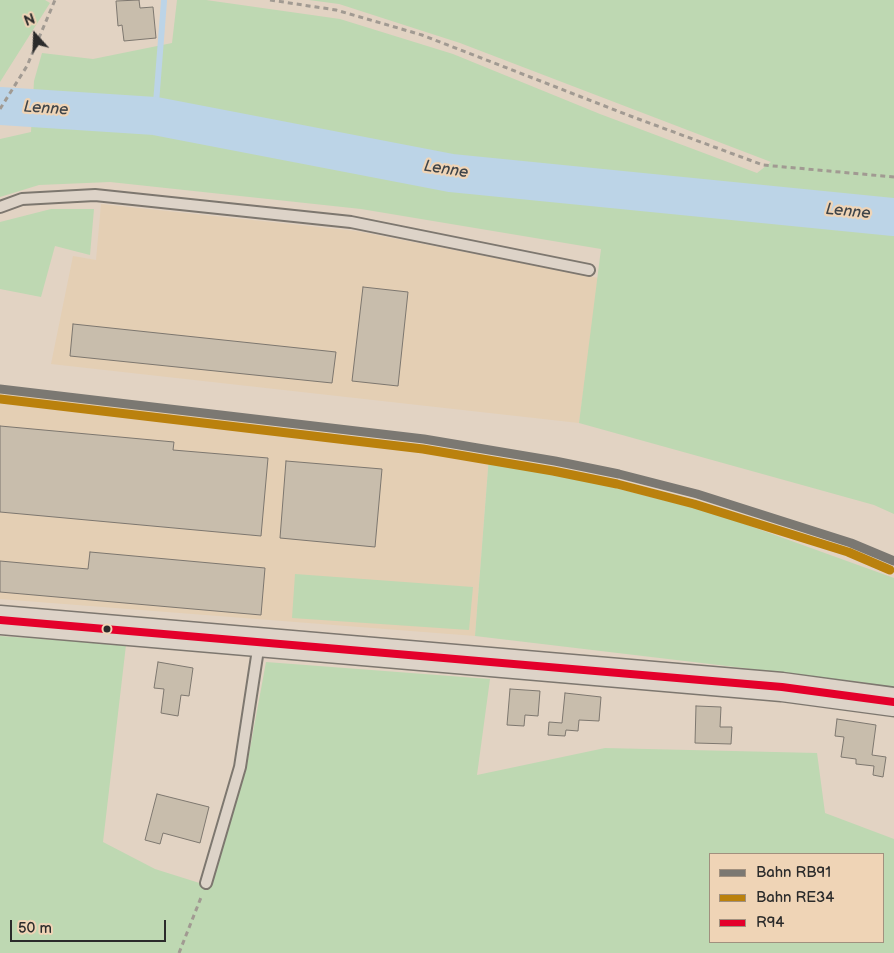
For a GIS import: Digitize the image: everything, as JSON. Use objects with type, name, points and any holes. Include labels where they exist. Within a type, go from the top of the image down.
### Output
[{"type":"main road","points":[[0,620],[782,687],[894,702]]},
{"type":"lane","points":[[0,207],[22,199],[95,195],[351,222],[589,270]]},
{"type":"lane","points":[[206,883],[240,767],[259,643]]},
{"type":"path","points":[[0,109],[27,66],[55,0]]},
{"type":"path","points":[[270,0],[336,10],[422,35],[633,118],[763,165],[894,177]]},
{"type":"path","points":[[179,953],[206,883]]},
{"type":"shaded area","points":[[101,204],[356,231],[599,278],[579,423],[51,364],[73,256],[96,260]]},
{"type":"shaded area","points":[[0,389],[489,456],[475,636],[0,599]]},
{"type":"green space","points":[[0,0],[45,0],[50,3],[0,82]]},
{"type":"green space","points":[[177,0],[206,0],[340,19],[453,54],[600,114],[757,173],[771,162],[460,43],[339,4],[309,0],[894,0],[894,514],[874,505],[579,423],[601,249],[361,209],[110,182],[39,185],[0,197],[0,139],[31,132],[34,81],[42,53],[93,59],[172,43]]},
{"type":"green space","points":[[51,209],[94,209],[90,255],[55,246],[41,297],[0,289],[0,222]]},
{"type":"green space","points":[[489,456],[714,513],[894,578],[894,688],[861,682],[475,636]]},
{"type":"green space","points":[[295,574],[473,587],[469,630],[292,618]]},
{"type":"green space","points":[[0,636],[126,645],[103,842],[155,869],[209,886],[246,770],[266,662],[490,679],[477,775],[605,748],[817,753],[825,813],[894,839],[894,953],[0,953]]},
{"type":"building","points":[[139,0],[140,8],[153,7],[156,38],[124,41],[122,25],[118,26],[116,1]]},
{"type":"building","points":[[363,287],[408,292],[398,386],[352,381]]},
{"type":"building","points":[[73,324],[336,352],[332,383],[70,356]]},
{"type":"building","points":[[0,426],[174,442],[173,450],[268,458],[261,536],[0,512]]},
{"type":"building","points":[[286,461],[382,469],[375,547],[280,538]]},
{"type":"building","points":[[90,552],[265,568],[261,615],[0,592],[0,561],[88,569]]},
{"type":"building","points":[[158,662],[193,668],[189,696],[181,695],[178,716],[161,713],[164,689],[154,688]]},
{"type":"building","points":[[510,689],[540,691],[538,716],[525,715],[524,726],[507,725]]},
{"type":"building","points":[[565,693],[601,697],[599,721],[579,720],[578,731],[566,730],[565,736],[548,735],[549,722],[562,723]]},
{"type":"building","points":[[696,706],[721,707],[720,727],[732,727],[731,744],[695,743]]},
{"type":"building","points":[[837,719],[876,725],[872,755],[886,757],[883,777],[873,775],[874,766],[856,764],[856,759],[841,757],[844,737],[835,736]]},
{"type":"building","points":[[157,794],[209,807],[200,843],[163,833],[160,844],[145,840]]},
{"type":"waterway","points":[[155,116],[164,1]]},
{"type":"waterway","name":"Lenne","points":[[0,106],[155,116],[451,173],[894,217]]},
{"type":"rail line","name":"RB91","points":[[0,389],[424,439],[555,461],[619,474],[697,494],[851,543],[894,561]]},
{"type":"rail line","name":"RE34","points":[[0,399],[423,449],[553,471],[617,484],[694,504],[848,552],[890,570]]},
{"type":"transit line","name":"R94","points":[[0,620],[782,687],[894,702]]}]
